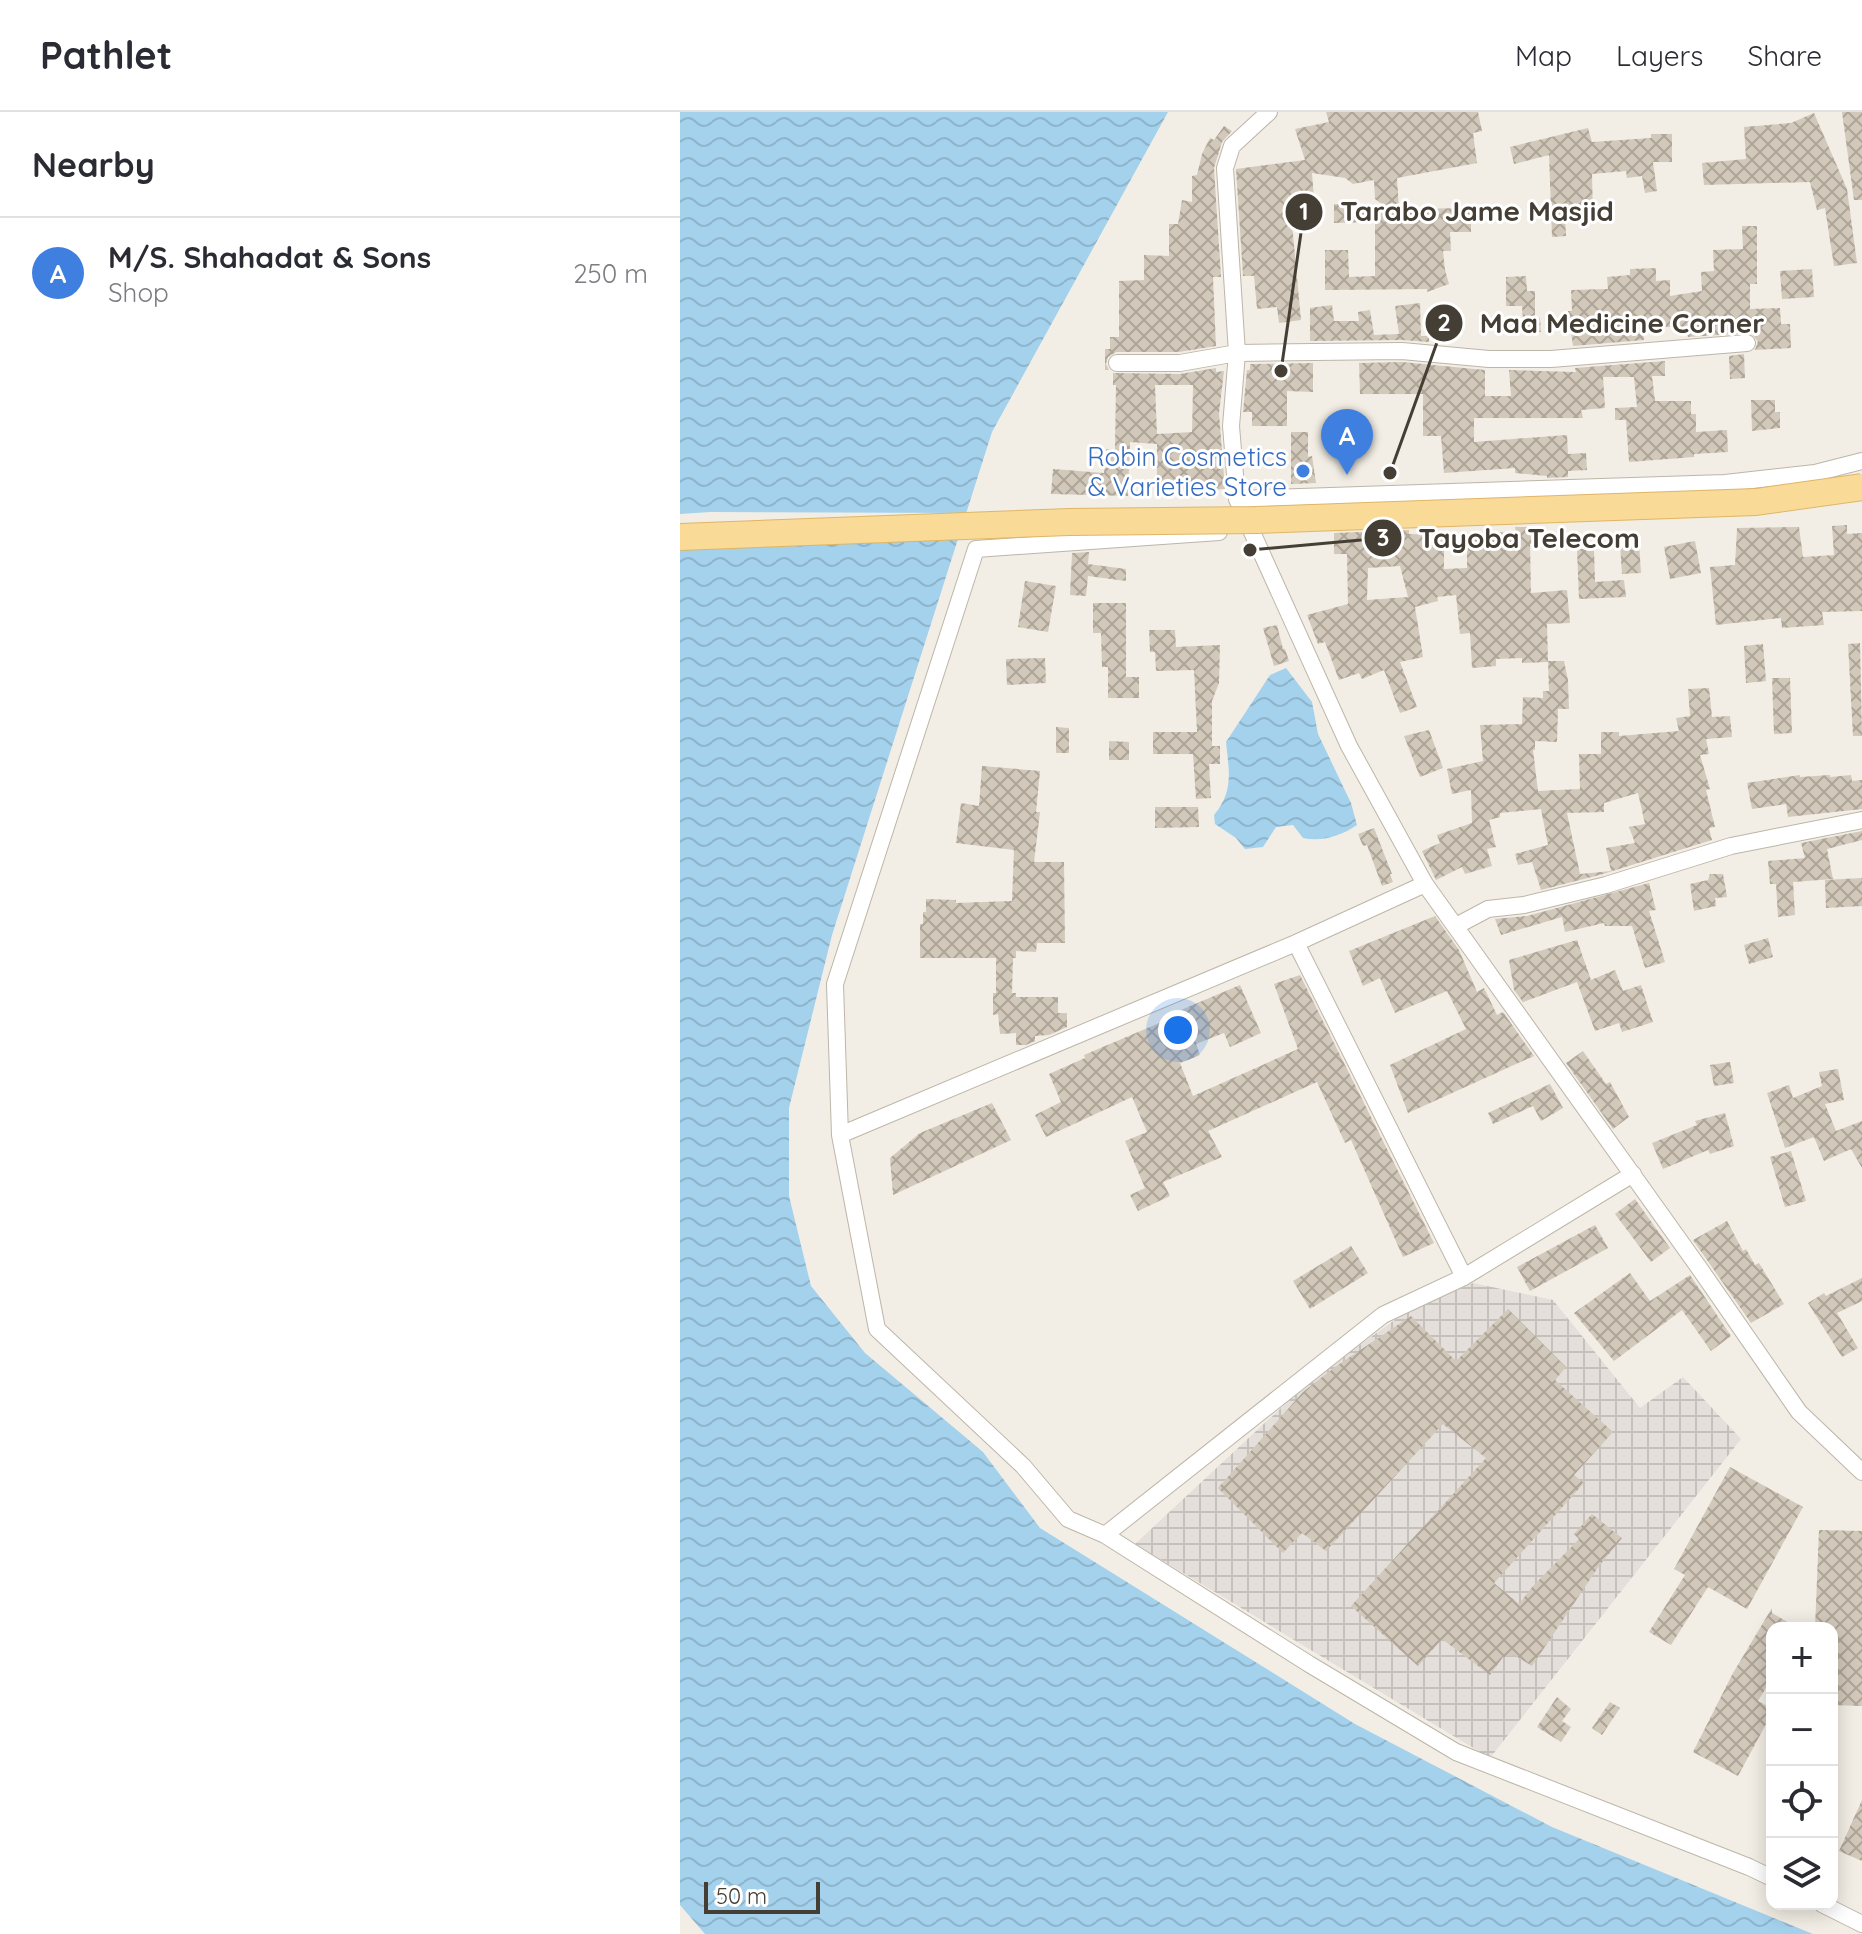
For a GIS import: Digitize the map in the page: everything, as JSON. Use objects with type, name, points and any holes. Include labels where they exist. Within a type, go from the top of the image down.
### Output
[{"type":"main road","points":[[680,537],[1756,502],[1862,487]]},
{"type":"street","points":[[1269,112],[1232,146],[1225,168],[1237,353],[1231,426],[1237,499],[1349,746],[1425,884],[1799,1412],[1862,1472]]},
{"type":"street","points":[[1117,363],[1180,363],[1237,353],[1402,351],[1489,359],[1551,359],[1747,343]]},
{"type":"street","points":[[1237,499],[1725,483],[1815,473],[1862,461]]},
{"type":"street","points":[[1253,530],[976,549],[835,984],[840,1135],[877,1329],[1023,1466],[1068,1519],[1105,1535],[1309,1664],[1456,1752],[1766,1875]]},
{"type":"street","points":[[1456,926],[1488,909],[1524,905],[1606,885],[1731,846],[1862,820]]},
{"type":"street","points":[[840,1135],[1296,943],[1425,884]]},
{"type":"street","points":[[1296,943],[1464,1277]]},
{"type":"street","points":[[1105,1535],[1383,1315],[1464,1277],[1633,1174]]},
{"type":"street","points":[[1834,1910],[1862,1924]]},
{"type":"shaded area","points":[[1473,1283],[1553,1300],[1640,1408],[1683,1377],[1741,1439],[1490,1758],[1135,1544],[1312,1379],[1403,1314]]},
{"type":"water","points":[[680,112],[1168,112],[992,432],[832,935],[789,1108],[789,1196],[811,1286],[865,1353],[983,1452],[1040,1528],[1355,1724],[1552,1827],[1813,1934],[705,1934],[680,1905]]},
{"type":"water","points":[[1286,668],[1312,702],[1318,734],[1351,803],[1357,825],[1324,839],[1303,838],[1293,825],[1276,827],[1263,847],[1245,849],[1236,838],[1215,824],[1214,815],[1225,798],[1229,780],[1226,742],[1270,675]]},
{"type":"pier","points":[[971,513],[680,538],[680,514]]},
{"type":"building","points":[[1326,112],[1478,112],[1482,131],[1473,133],[1477,163],[1397,178],[1399,209],[1471,208],[1471,232],[1450,232],[1451,251],[1443,251],[1449,284],[1427,292],[1427,289],[1325,290],[1325,250],[1348,250],[1349,277],[1375,276],[1375,222],[1334,223],[1334,204],[1349,204],[1349,210],[1376,209],[1375,204],[1382,204],[1375,199],[1374,180],[1353,184],[1345,178],[1312,173],[1315,211],[1291,213],[1301,320],[1279,323],[1277,307],[1257,309],[1254,276],[1243,276],[1236,169],[1305,160],[1295,129],[1329,122]]},
{"type":"building","points":[[1842,112],[1862,112],[1862,200],[1854,200]]},
{"type":"building","points":[[1814,113],[1847,189],[1857,263],[1834,266],[1825,208],[1817,210],[1810,182],[1704,185],[1702,163],[1746,159],[1744,127],[1791,123]]},
{"type":"building","points":[[1224,126],[1232,131],[1222,142],[1214,168],[1221,277],[1213,277],[1216,346],[1179,352],[1116,352],[1108,357],[1106,364],[1109,370],[1105,370],[1105,349],[1110,349],[1110,337],[1119,337],[1119,281],[1144,280],[1144,255],[1169,256],[1169,224],[1178,224],[1182,200],[1192,202],[1192,176],[1197,175],[1210,138],[1214,140]]},
{"type":"building","points":[[1588,128],[1592,142],[1672,134],[1672,162],[1653,162],[1657,191],[1645,193],[1642,176],[1627,178],[1626,171],[1592,174],[1593,216],[1565,216],[1566,236],[1552,237],[1549,155],[1514,164],[1510,147]]},
{"type":"building","points":[[1742,226],[1757,226],[1757,284],[1750,284],[1750,309],[1780,308],[1781,324],[1790,324],[1791,348],[1755,350],[1758,341],[1751,333],[1688,337],[1685,327],[1643,330],[1644,340],[1573,346],[1568,311],[1572,311],[1571,290],[1608,289],[1607,277],[1630,275],[1630,269],[1656,268],[1656,281],[1670,280],[1670,296],[1702,291],[1701,272],[1714,271],[1713,250],[1743,249]]},
{"type":"building","points":[[1812,269],[1814,297],[1782,299],[1780,271]]},
{"type":"building","points":[[1526,276],[1527,291],[1535,291],[1535,318],[1540,318],[1541,332],[1524,334],[1522,306],[1506,306],[1506,277]]},
{"type":"building","points":[[1420,303],[1421,336],[1429,336],[1429,342],[1310,341],[1310,308],[1332,305],[1334,321],[1359,321],[1358,312],[1370,310],[1374,335],[1399,334],[1395,306]]},
{"type":"building","points":[[1744,354],[1745,378],[1730,379],[1729,356]]},
{"type":"building","points":[[1665,361],[1665,376],[1652,376],[1655,401],[1691,401],[1691,414],[1696,414],[1696,432],[1727,430],[1728,452],[1629,462],[1626,420],[1615,420],[1615,408],[1637,407],[1634,377],[1603,377],[1605,408],[1581,410],[1583,418],[1474,418],[1474,442],[1567,435],[1568,454],[1586,453],[1587,470],[1568,471],[1568,477],[1547,478],[1515,473],[1515,468],[1444,473],[1441,436],[1423,436],[1423,394],[1360,394],[1359,363],[1402,362],[1485,370],[1485,396],[1511,396],[1509,370],[1576,372],[1575,368]]},
{"type":"building","points":[[1313,363],[1313,392],[1287,391],[1287,426],[1252,426],[1252,412],[1243,412],[1250,364]]},
{"type":"building","points":[[1216,368],[1216,372],[1224,371],[1219,413],[1225,489],[1157,492],[1157,444],[1130,442],[1128,496],[1051,494],[1053,469],[1104,473],[1106,449],[1115,449],[1116,385],[1113,385],[1113,373],[1180,374]],"holes":[[[1155,385],[1193,385],[1192,432],[1157,434]]]},
{"type":"building","points":[[1751,400],[1775,400],[1775,412],[1780,412],[1780,428],[1752,431]]},
{"type":"building","points":[[1291,432],[1308,432],[1308,457],[1312,456],[1316,483],[1291,484]]},
{"type":"building","points":[[1847,525],[1847,534],[1862,533],[1862,611],[1822,612],[1824,625],[1782,628],[1781,618],[1716,625],[1710,567],[1735,565],[1737,528],[1799,527],[1803,557],[1834,555],[1832,526]]},
{"type":"building","points":[[1515,527],[1528,527],[1528,532],[1552,531],[1552,543],[1530,544],[1531,593],[1567,590],[1570,623],[1547,624],[1548,662],[1522,663],[1522,658],[1496,659],[1496,666],[1472,668],[1470,633],[1460,634],[1456,595],[1437,597],[1438,601],[1415,607],[1423,657],[1400,662],[1417,707],[1400,713],[1384,670],[1362,679],[1359,673],[1339,680],[1325,642],[1318,644],[1307,615],[1348,604],[1347,554],[1334,554],[1334,533],[1409,530],[1409,534],[1444,535],[1444,569],[1467,568],[1467,533],[1516,532]],"holes":[[[1400,566],[1408,597],[1367,600],[1368,568]]]},
{"type":"building","points":[[1695,541],[1701,573],[1670,579],[1664,547]]},
{"type":"building","points":[[1639,543],[1641,573],[1622,574],[1620,544]]},
{"type":"building","points":[[1577,549],[1594,549],[1595,582],[1624,580],[1626,597],[1579,599]]},
{"type":"building","points":[[1089,552],[1088,564],[1126,569],[1126,581],[1088,576],[1086,596],[1070,595],[1072,553]]},
{"type":"building","points":[[1025,581],[1056,586],[1048,632],[1018,627]]},
{"type":"building","points":[[1093,603],[1126,603],[1126,677],[1139,677],[1139,698],[1108,698],[1108,667],[1102,667],[1101,633],[1093,633]]},
{"type":"building","points":[[1277,625],[1289,661],[1274,666],[1263,628]]},
{"type":"building","points":[[1149,630],[1175,630],[1176,647],[1220,645],[1219,683],[1212,701],[1212,746],[1220,746],[1220,764],[1209,764],[1211,798],[1196,799],[1193,754],[1153,754],[1153,732],[1197,732],[1194,670],[1156,671],[1155,652],[1150,652]]},
{"type":"building","points":[[1860,643],[1862,736],[1853,736],[1848,644]]},
{"type":"building","points":[[1763,644],[1766,681],[1746,683],[1744,646]]},
{"type":"building","points":[[1045,658],[1046,683],[1007,685],[1006,659]]},
{"type":"building","points":[[1548,661],[1564,661],[1569,709],[1558,709],[1557,742],[1535,741],[1533,750],[1538,791],[1580,789],[1579,754],[1601,754],[1601,732],[1619,732],[1619,736],[1679,731],[1676,718],[1690,716],[1688,689],[1709,688],[1712,717],[1730,716],[1732,737],[1706,739],[1709,754],[1700,755],[1710,789],[1706,790],[1715,827],[1709,828],[1712,840],[1603,874],[1541,890],[1532,862],[1518,865],[1515,854],[1548,845],[1541,809],[1500,813],[1500,817],[1489,820],[1496,847],[1487,849],[1492,866],[1465,874],[1462,867],[1436,880],[1422,851],[1440,843],[1437,835],[1472,823],[1471,790],[1452,794],[1447,769],[1483,761],[1480,725],[1522,724],[1523,697],[1543,698],[1543,691],[1549,691]],"holes":[[[1638,793],[1645,824],[1629,827],[1635,843],[1606,848],[1611,871],[1580,874],[1567,813],[1604,812],[1604,803]]]},
{"type":"building","points":[[1772,678],[1790,678],[1792,733],[1774,734]]},
{"type":"building","points":[[1056,727],[1069,728],[1069,753],[1056,753]]},
{"type":"building","points":[[1429,730],[1443,768],[1420,777],[1404,736]]},
{"type":"building","points":[[1109,741],[1129,742],[1129,760],[1109,760]]},
{"type":"building","points":[[982,766],[1040,771],[1036,812],[1040,812],[1034,862],[1064,862],[1065,943],[1037,943],[1036,952],[1016,951],[1012,993],[1016,993],[1016,997],[1058,997],[1058,1013],[1067,1013],[1067,1027],[1049,1035],[1035,1036],[1035,1041],[1026,1045],[1016,1045],[1016,1033],[1000,1034],[998,1014],[993,1015],[996,958],[920,958],[920,924],[923,924],[923,912],[926,912],[926,899],[956,900],[956,903],[1012,901],[1014,850],[956,843],[961,803],[979,806]]},
{"type":"building","points":[[1800,775],[1851,775],[1852,781],[1862,780],[1862,809],[1788,817],[1786,804],[1752,809],[1747,783]]},
{"type":"building","points":[[1155,807],[1198,807],[1199,827],[1155,828]]},
{"type":"building","points":[[1374,828],[1392,874],[1393,882],[1382,886],[1367,845],[1363,846],[1358,834]]},
{"type":"building","points":[[1862,831],[1862,840],[1827,849],[1833,879],[1793,882],[1795,915],[1778,917],[1776,884],[1770,884],[1768,861],[1805,858],[1801,843]]},
{"type":"building","points":[[1710,874],[1723,874],[1727,897],[1715,898],[1716,906],[1694,911],[1690,884],[1708,880]]},
{"type":"building","points":[[1862,878],[1862,906],[1826,908],[1825,880]]},
{"type":"building","points":[[1649,883],[1656,910],[1649,911],[1665,962],[1645,968],[1632,926],[1605,926],[1604,923],[1565,932],[1562,917],[1501,935],[1495,919],[1527,916]]},
{"type":"building","points":[[1435,916],[1459,950],[1477,992],[1484,988],[1497,1015],[1503,1012],[1534,1056],[1408,1113],[1390,1065],[1466,1029],[1447,991],[1395,1013],[1380,978],[1363,986],[1349,951]]},
{"type":"building","points":[[1768,938],[1773,957],[1749,964],[1744,945]]},
{"type":"building","points":[[1577,940],[1591,980],[1615,970],[1623,991],[1641,985],[1653,1022],[1622,1032],[1619,1023],[1595,1031],[1577,982],[1523,1002],[1514,990],[1509,960]]},
{"type":"building","points":[[1300,975],[1434,1243],[1403,1257],[1351,1140],[1345,1143],[1317,1082],[1208,1131],[1222,1157],[1163,1182],[1170,1196],[1138,1211],[1130,1195],[1145,1188],[1125,1141],[1147,1132],[1132,1097],[1046,1137],[1035,1115],[1061,1102],[1049,1074],[1085,1058],[1084,1055],[1171,1018],[1169,1015],[1240,985],[1261,1033],[1230,1047],[1224,1033],[1196,1044],[1200,1055],[1180,1063],[1193,1096],[1298,1049],[1274,984]]},
{"type":"building","points":[[1583,1051],[1606,1084],[1610,1082],[1629,1117],[1613,1129],[1566,1063]]},
{"type":"building","points":[[1730,1062],[1734,1083],[1714,1086],[1710,1065]]},
{"type":"building","points":[[1838,1069],[1844,1100],[1825,1104],[1836,1131],[1862,1121],[1862,1168],[1851,1149],[1824,1161],[1814,1137],[1785,1148],[1767,1093],[1789,1085],[1793,1098],[1822,1086],[1819,1072]]},
{"type":"building","points":[[1550,1084],[1563,1108],[1541,1121],[1533,1106],[1493,1124],[1488,1113]]},
{"type":"building","points":[[992,1103],[1011,1140],[893,1195],[890,1158],[920,1133]]},
{"type":"building","points":[[1725,1113],[1734,1146],[1710,1154],[1708,1150],[1663,1169],[1652,1143],[1697,1125],[1695,1121]]},
{"type":"building","points":[[1791,1151],[1806,1201],[1785,1207],[1770,1157]]},
{"type":"building","points":[[1635,1199],[1670,1248],[1651,1262],[1615,1214]]},
{"type":"building","points":[[1727,1221],[1743,1251],[1746,1249],[1755,1265],[1759,1263],[1784,1304],[1751,1323],[1693,1240]]},
{"type":"building","points":[[1595,1225],[1608,1248],[1530,1291],[1517,1267]]},
{"type":"building","points":[[1351,1246],[1368,1273],[1310,1309],[1293,1281]]},
{"type":"building","points":[[1630,1273],[1650,1301],[1690,1275],[1731,1336],[1711,1351],[1682,1310],[1614,1361],[1574,1313]]},
{"type":"building","points":[[1862,1278],[1862,1301],[1837,1313],[1858,1348],[1842,1357],[1808,1303]]},
{"type":"building","points":[[1508,1309],[1566,1367],[1555,1380],[1613,1432],[1574,1475],[1584,1483],[1494,1583],[1519,1604],[1579,1539],[1574,1534],[1592,1514],[1622,1538],[1599,1566],[1532,1666],[1514,1655],[1503,1657],[1490,1675],[1442,1639],[1418,1666],[1351,1606],[1486,1458],[1443,1424],[1326,1551],[1302,1533],[1283,1553],[1218,1488],[1303,1392],[1411,1316],[1456,1361]]},
{"type":"building","points":[[1730,1467],[1803,1507],[1747,1609],[1708,1587],[1671,1645],[1649,1632],[1685,1575],[1674,1569]]},
{"type":"building","points":[[1819,1530],[1862,1531],[1862,1706],[1838,1705],[1838,1622],[1815,1622]]},
{"type":"building","points":[[1772,1608],[1772,1613],[1788,1622],[1766,1622],[1766,1688],[1758,1701],[1766,1706],[1766,1724],[1738,1776],[1693,1752],[1733,1673]]},
{"type":"building","points":[[1557,1697],[1571,1709],[1562,1721],[1571,1727],[1561,1742],[1537,1727]]},
{"type":"building","points":[[1610,1702],[1620,1708],[1602,1735],[1592,1728]]},
{"type":"building","points":[[1862,1800],[1862,1861],[1839,1851]]},
{"type":"place","name":"Tarabo Jame Masjid","points":[[1281,371]]},
{"type":"place","name":"Robin Cosmetics & Varieties Store","points":[[1303,471]]},
{"type":"place","name":"Maa Medicine Corner","points":[[1390,473]]},
{"type":"place","name":"M/S. Shahadat & Sons","points":[[1347,475]]},
{"type":"place","name":"Tayoba Telecom","points":[[1250,550]]}]
